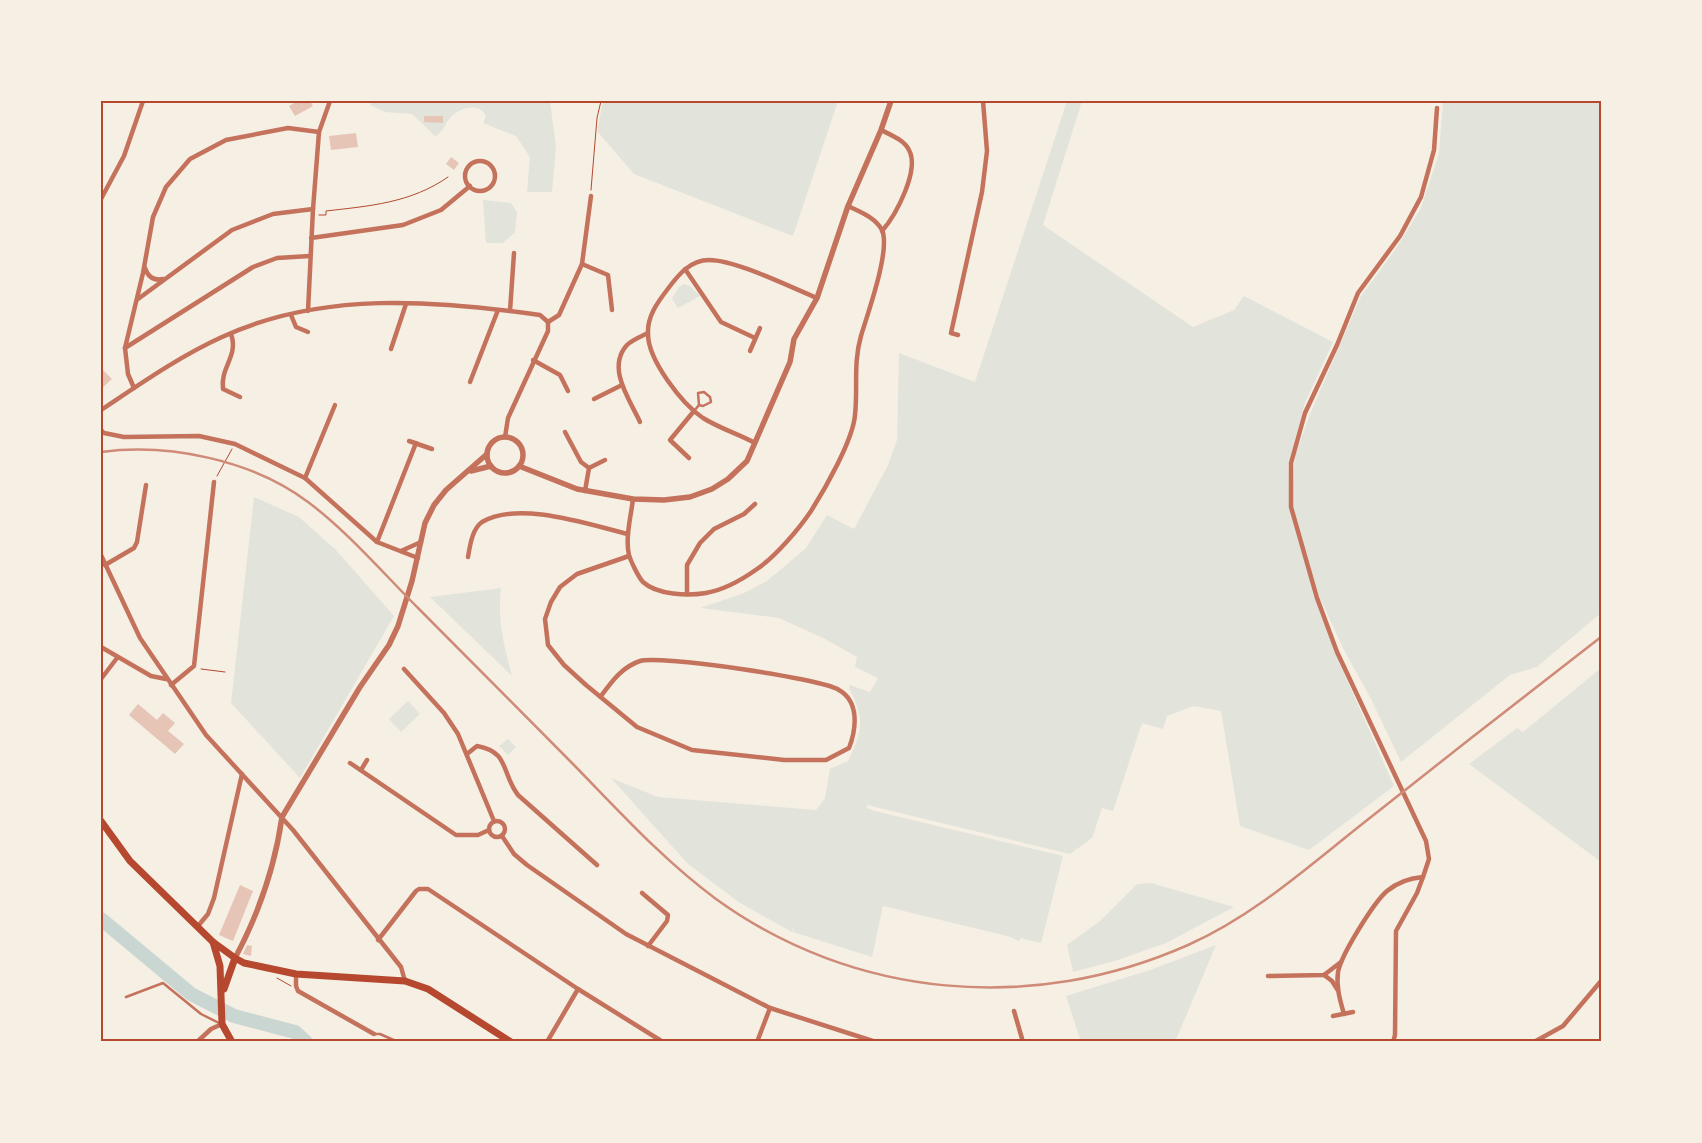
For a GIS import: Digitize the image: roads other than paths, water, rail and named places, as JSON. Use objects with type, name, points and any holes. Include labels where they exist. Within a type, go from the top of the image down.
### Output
[{"type":"main road","points":[[101,821],[130,861],[213,942],[234,958],[244,963],[296,974],[405,981],[428,989],[511,1042]]},
{"type":"main road","points":[[213,942],[220,966],[222,1024],[232,1042]]},
{"type":"main road","points":[[222,993],[234,958]]},
{"type":"street","points":[[101,199],[124,156],[143,101]]},
{"type":"street","points":[[308,310],[312,212],[319,132],[330,101]]},
{"type":"street","points":[[520,466],[541,476],[585,491],[634,499],[664,500],[690,497],[712,489],[728,479],[747,461],[790,362],[794,339],[817,298],[848,206],[881,130],[891,101]]},
{"type":"street","points":[[958,334],[951,333],[982,192],[987,151],[983,101]]},
{"type":"street","points":[[1393,1042],[1396,1034],[1394,958],[1396,931],[1418,893],[1429,859],[1426,841],[1410,803],[1337,652],[1317,598],[1292,507],[1291,463],[1305,413],[1337,345],[1358,293],[1400,236],[1421,197],[1434,150],[1437,108]]},
{"type":"street","points":[[134,388],[128,374],[125,348],[137,300],[153,217],[159,201],[174,177],[190,159],[226,140],[288,128],[319,132]]},
{"type":"street","points":[[634,499],[628,534],[629,556],[643,582],[662,591],[687,594],[706,593],[733,582],[758,568],[784,543],[810,512],[845,449],[856,417],[856,355],[880,274],[882,231],[892,220],[910,178],[912,166],[909,149],[900,140],[881,130]]},
{"type":"street","points":[[479,161],[490,165],[495,172],[492,184],[482,190],[470,186],[466,179],[468,167],[479,161]]},
{"type":"street","points":[[311,238],[403,225],[441,210],[470,186]]},
{"type":"street","points":[[548,322],[560,313],[582,264],[591,196]]},
{"type":"street","points":[[848,206],[872,218],[882,231]]},
{"type":"street","points":[[137,300],[232,230],[273,214],[312,212]]},
{"type":"street","points":[[510,311],[514,253]]},
{"type":"street","points":[[125,348],[253,267],[277,258],[310,256]]},
{"type":"street","points":[[755,443],[706,419],[694,411],[666,379],[649,341],[648,333],[652,311],[676,278],[685,269],[697,262],[710,260],[729,264],[817,298]]},
{"type":"street","points":[[582,264],[608,275],[612,310]]},
{"type":"street","points":[[144,267],[146,274],[153,279],[164,279]]},
{"type":"street","points":[[685,269],[721,322],[755,338]]},
{"type":"street","points":[[101,410],[190,354],[231,334],[291,314],[358,303],[439,304],[542,316],[548,322],[548,331],[533,360],[508,418],[505,437]]},
{"type":"street","points":[[391,349],[406,304]]},
{"type":"street","points":[[470,382],[498,310]]},
{"type":"street","points":[[291,314],[296,327],[308,332]]},
{"type":"street","points":[[750,351],[760,328]]},
{"type":"street","points":[[640,422],[622,385],[618,371],[620,356],[627,346],[648,333]]},
{"type":"street","points":[[231,334],[235,345],[222,380],[224,390],[240,397]]},
{"type":"street","points":[[533,360],[560,375],[568,391]]},
{"type":"street","points":[[594,399],[622,385]]},
{"type":"street","points":[[305,478],[335,405]]},
{"type":"street","points":[[689,458],[670,440],[694,411]]},
{"type":"street","points":[[101,430],[104,433],[124,438],[199,436],[235,444],[305,478],[377,542],[418,558]]},
{"type":"street","points":[[565,432],[581,462],[589,468]]},
{"type":"street","points":[[234,958],[264,891],[279,842],[282,818],[364,680],[389,646],[398,626],[412,581],[425,523],[434,505],[446,490],[469,472],[487,454],[491,443],[505,437],[515,441],[522,450],[520,466]]},
{"type":"street","points":[[409,441],[432,449]]},
{"type":"street","points":[[377,542],[416,443]]},
{"type":"street","points":[[487,454],[491,466]]},
{"type":"street","points":[[589,468],[605,460]]},
{"type":"street","points":[[469,472],[491,466],[505,473],[520,466]]},
{"type":"street","points":[[585,491],[589,468]]},
{"type":"street","points":[[171,685],[194,666],[214,482]]},
{"type":"street","points":[[105,565],[134,548],[137,542],[146,485]]},
{"type":"street","points":[[687,594],[687,565],[700,543],[714,529],[744,514],[755,504]]},
{"type":"street","points":[[468,557],[473,535],[481,523],[500,516],[520,513],[568,519],[628,534]]},
{"type":"street","points":[[401,551],[421,542]]},
{"type":"street","points":[[101,556],[140,638],[206,736],[282,818],[378,940],[402,967],[405,981]]},
{"type":"street","points":[[601,696],[614,678],[627,666],[642,660],[688,662],[817,682],[839,690],[849,700],[855,715],[855,732],[849,748],[826,760],[784,760],[692,750],[637,728],[564,665],[548,645],[545,619],[551,602],[560,587],[572,578],[578,574],[629,556]]},
{"type":"street","points":[[101,647],[116,658],[151,676],[166,679]]},
{"type":"street","points":[[101,679],[116,658]]},
{"type":"street","points":[[404,670],[444,714],[467,754],[494,821]]},
{"type":"street","points":[[467,754],[477,746],[489,748],[499,754],[505,765],[511,786],[518,795],[597,865]]},
{"type":"street","points":[[361,770],[367,760]]},
{"type":"street","points":[[350,763],[456,835],[478,835],[489,830]]},
{"type":"street","points":[[198,926],[208,914],[214,898],[242,774]]},
{"type":"street","points":[[494,821],[500,821],[504,824],[506,830],[502,836],[493,836],[489,830],[490,824],[494,821]]},
{"type":"street","points":[[502,836],[514,854],[527,865],[626,934],[770,1008],[876,1042]]},
{"type":"street","points":[[1344,1014],[1338,990],[1338,973],[1341,962],[1365,920],[1386,891],[1400,882],[1423,877]]},
{"type":"street","points":[[378,940],[416,891],[428,889],[578,989],[663,1042]]},
{"type":"street","points":[[642,894],[668,915],[667,921],[648,946]]},
{"type":"street","points":[[1268,976],[1324,975],[1341,962]]},
{"type":"street","points":[[296,974],[298,991],[309,999],[374,1034]]},
{"type":"street","points":[[1324,975],[1332,981],[1338,990]]},
{"type":"street","points":[[1534,1042],[1562,1026],[1601,981]]},
{"type":"street","points":[[547,1042],[578,989]]},
{"type":"street","points":[[757,1042],[770,1008]]},
{"type":"street","points":[[1014,1010],[1023,1042]]},
{"type":"street","points":[[1334,1016],[1353,1012]]},
{"type":"street","points":[[197,1042],[211,1029],[222,1024]]},
{"type":"lane","points":[[694,411],[699,405],[698,394],[704,392],[710,397],[711,402],[706,405],[699,405]]},
{"type":"lane","points":[[126,997],[163,983],[201,1014],[222,1024]]},
{"type":"lane","points":[[374,1034],[380,1034],[398,1042]]},
{"type":"waterway","points":[[101,919],[191,994],[234,1016],[295,1032],[306,1042]]},
{"type":"railway","points":[[101,452],[154,450],[209,458],[236,465],[286,487],[323,513],[351,539],[641,834],[696,884],[770,933],[826,958],[885,976],[946,985],[1007,987],[1068,981],[1129,967],[1188,945],[1212,933],[1236,920],[1281,889],[1601,637]]}]
